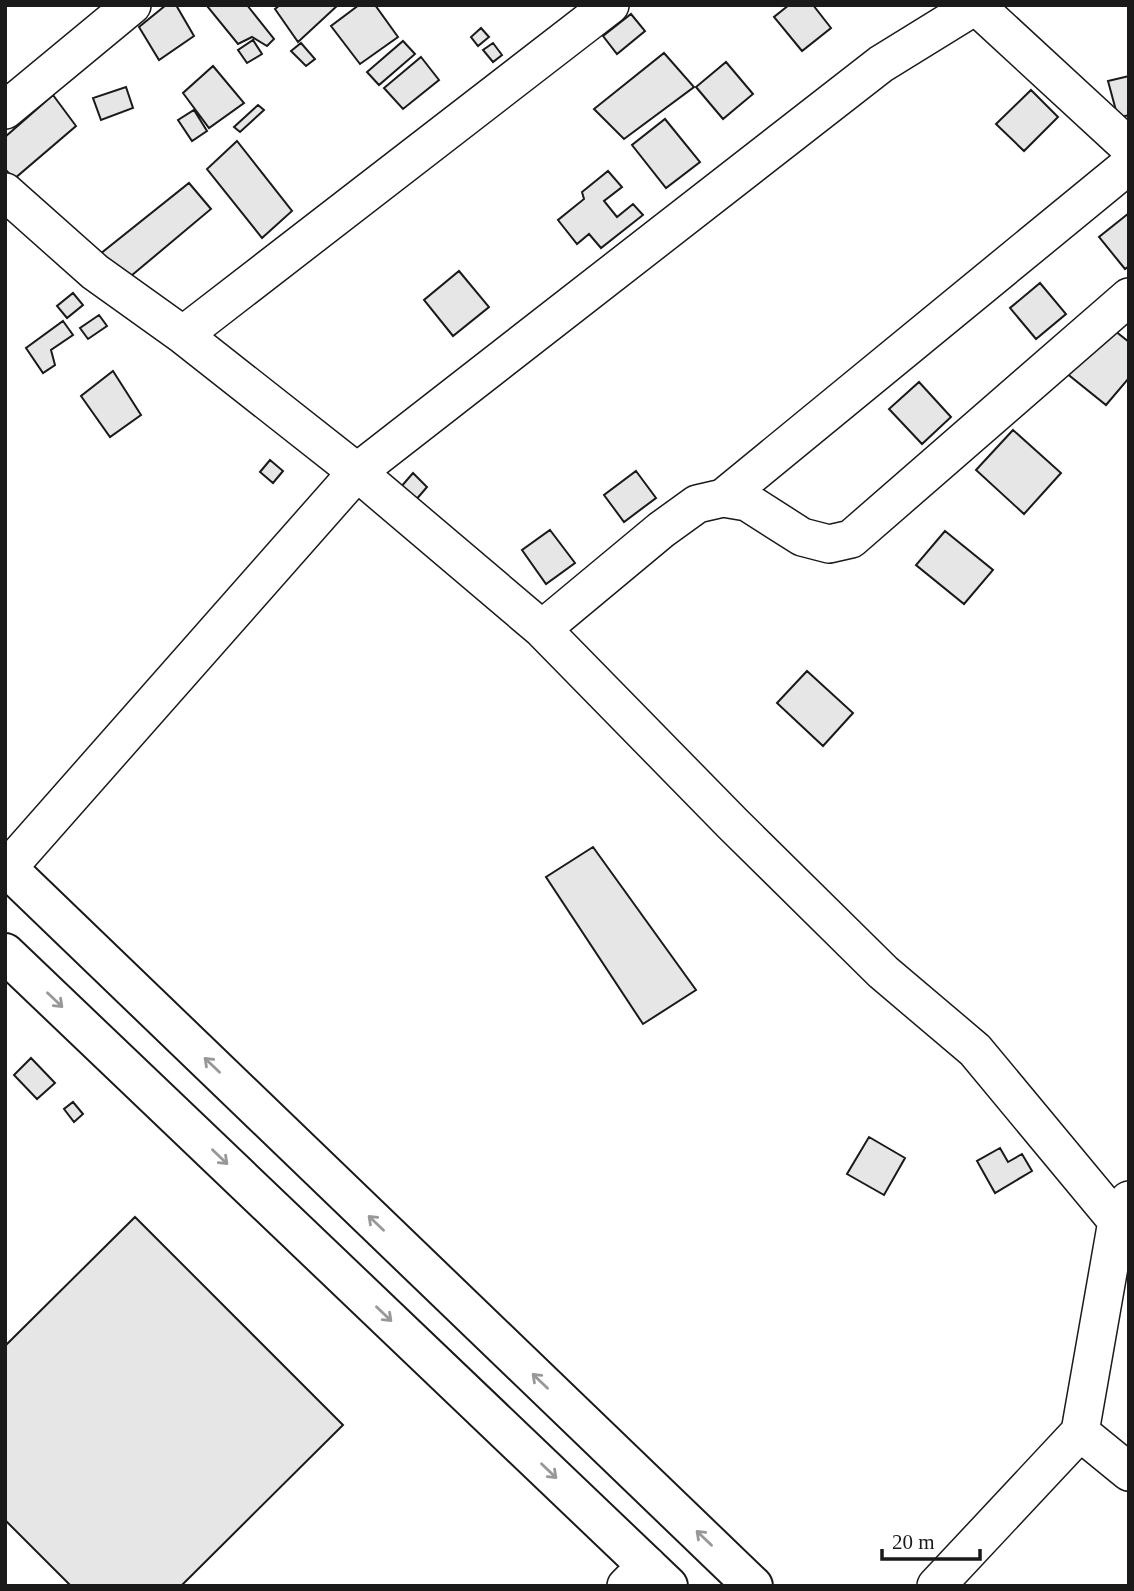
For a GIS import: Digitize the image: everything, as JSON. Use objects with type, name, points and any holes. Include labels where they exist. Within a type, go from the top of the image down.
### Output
[{"type":"main road","points":[[6,868],[753,1586]]},
{"type":"main road","points":[[5,953],[647,1579]]},
{"type":"street","points":[[5,110],[132,5]]},
{"type":"street","points":[[183,335],[610,5]]},
{"type":"street","points":[[6,868],[357,472],[881,64],[975,5],[1129,147]]},
{"type":"street","points":[[723,498],[1129,165]]},
{"type":"street","points":[[5,192],[95,272],[183,335],[357,472],[542,629],[883,972],[975,1050],[1123,1211],[1080,1432],[936,1586]]},
{"type":"street","points":[[542,629],[661,530],[697,504],[723,498],[747,502],[802,537],[829,544],[851,539],[1129,297]]},
{"type":"street","points":[[1080,1432],[1129,1472]]},
{"type":"building","points":[[166,5],[176,5],[194,36],[159,60],[139,27]]},
{"type":"building","points":[[247,5],[274,39],[267,46],[252,37],[238,44],[207,6]]},
{"type":"building","points":[[280,5],[338,5],[298,42],[275,9]]},
{"type":"building","points":[[359,5],[375,5],[398,37],[360,64],[331,26]]},
{"type":"building","points":[[789,5],[813,5],[831,28],[802,51],[774,17]]},
{"type":"building","points":[[631,14],[645,31],[617,54],[603,36]]},
{"type":"building","points":[[481,28],[489,37],[478,46],[471,37]]},
{"type":"building","points":[[253,40],[262,54],[247,63],[238,50]]},
{"type":"building","points":[[403,41],[415,54],[379,85],[367,72]]},
{"type":"building","points":[[301,43],[315,59],[306,66],[291,51]]},
{"type":"building","points":[[493,43],[502,55],[493,62],[483,50]]},
{"type":"building","points":[[664,53],[694,87],[624,139],[594,109]]},
{"type":"building","points":[[421,57],[439,80],[403,109],[384,88]]},
{"type":"building","points":[[726,62],[753,94],[723,119],[696,87]]},
{"type":"building","points":[[213,66],[244,103],[209,128],[183,93]]},
{"type":"building","points":[[1129,76],[1129,115],[1118,118],[1108,81]]},
{"type":"building","points":[[126,87],[133,108],[101,120],[93,98]]},
{"type":"building","points":[[1031,90],[1058,117],[1024,151],[996,124]]},
{"type":"building","points":[[53,95],[76,126],[14,179],[5,169],[5,137]]},
{"type":"building","points":[[258,105],[264,110],[240,132],[234,127]]},
{"type":"building","points":[[194,110],[207,131],[192,141],[178,120]]},
{"type":"building","points":[[665,119],[700,162],[666,188],[632,145]]},
{"type":"building","points":[[237,141],[292,211],[262,238],[207,169]]},
{"type":"building","points":[[608,171],[622,187],[604,201],[617,217],[633,204],[643,215],[601,248],[589,234],[577,244],[558,220],[584,199],[582,192]]},
{"type":"building","points":[[189,183],[211,209],[119,286],[90,262]]},
{"type":"building","points":[[1129,213],[1129,266],[1125,269],[1099,237]]},
{"type":"building","points":[[459,271],[489,307],[453,336],[424,300]]},
{"type":"building","points":[[1040,283],[1066,314],[1036,339],[1010,308]]},
{"type":"building","points":[[73,293],[83,305],[67,318],[57,306]]},
{"type":"building","points":[[99,315],[107,326],[88,339],[80,328]]},
{"type":"building","points":[[63,321],[73,335],[51,350],[55,365],[43,373],[26,348]]},
{"type":"building","points":[[1105,323],[1129,342],[1129,378],[1106,405],[1065,372]]},
{"type":"building","points":[[113,371],[141,415],[110,437],[81,396]]},
{"type":"building","points":[[919,382],[951,417],[922,444],[889,409]]},
{"type":"building","points":[[1013,430],[1061,473],[1024,514],[976,470]]},
{"type":"building","points":[[270,460],[283,471],[273,483],[260,472]]},
{"type":"building","points":[[636,471],[656,498],[624,522],[604,495]]},
{"type":"building","points":[[413,473],[427,487],[415,501],[400,488]]},
{"type":"building","points":[[550,530],[575,563],[546,584],[522,550]]},
{"type":"building","points":[[945,531],[993,570],[964,604],[916,565]]},
{"type":"building","points":[[807,671],[853,713],[823,746],[777,703]]},
{"type":"building","points":[[593,847],[696,990],[643,1024],[546,877]]},
{"type":"building","points":[[31,1058],[55,1083],[37,1099],[14,1075]]},
{"type":"building","points":[[73,1102],[83,1114],[74,1122],[64,1109]]},
{"type":"building","points":[[869,1137],[905,1158],[884,1195],[847,1174]]},
{"type":"building","points":[[1000,1148],[1008,1162],[1022,1154],[1032,1171],[995,1193],[977,1161]]},
{"type":"building","points":[[135,1217],[343,1425],[181,1586],[71,1586],[5,1520],[5,1346]]}]
